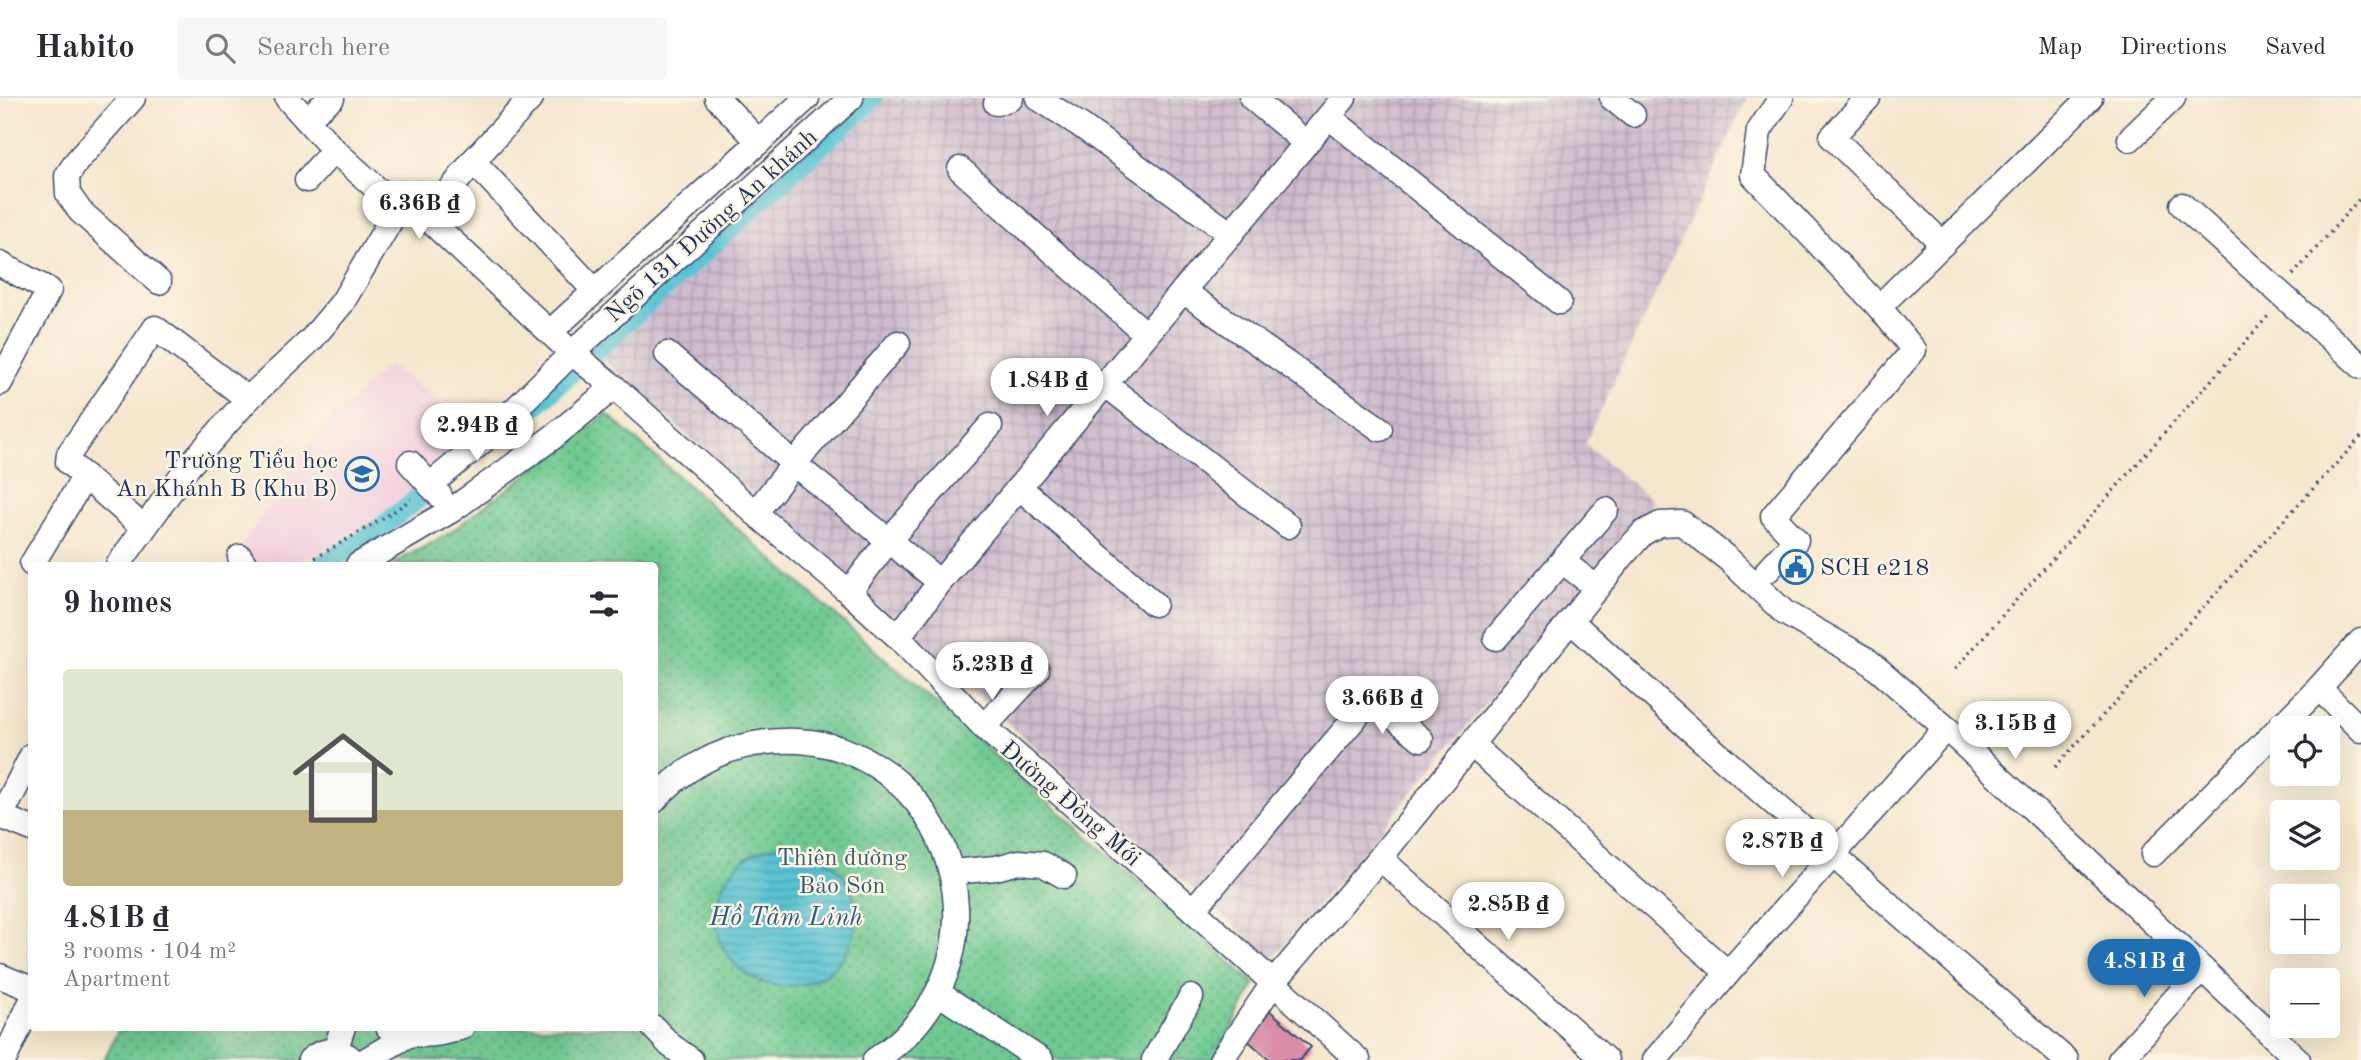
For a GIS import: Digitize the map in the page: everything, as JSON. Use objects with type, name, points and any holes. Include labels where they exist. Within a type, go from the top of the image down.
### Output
[{"type":"street","points":[[133,98],[77,161],[67,176],[68,194],[80,211],[159,282]]},
{"type":"street","points":[[287,98],[334,150],[398,208],[428,219],[473,161],[531,98]]},
{"type":"street","points":[[306,118],[332,98]]},
{"type":"street","points":[[717,98],[758,142]]},
{"type":"street","points":[[550,332],[807,98]]},
{"type":"street","name":"Ngõ 131 Đường An khánh","points":[[430,485],[484,440],[851,98]]},
{"type":"street","points":[[1038,98],[1237,226]]},
{"type":"street","points":[[1252,98],[1306,143]]},
{"type":"street","points":[[1612,98],[1633,115]]},
{"type":"street","points":[[1768,570],[1796,540],[1773,516],[1914,350],[1879,307],[1752,175],[1759,131],[1781,98]]},
{"type":"street","points":[[1868,98],[1832,137],[1943,244]]},
{"type":"street","points":[[1879,307],[2090,98]]},
{"type":"street","points":[[2130,139],[2167,100]]},
{"type":"street","points":[[898,637],[940,582],[1336,107],[1559,302]]},
{"type":"street","points":[[307,180],[334,150]]},
{"type":"street","points":[[473,161],[595,291]]},
{"type":"street","points":[[960,169],[1146,334]]},
{"type":"street","points":[[2182,205],[2361,366]]},
{"type":"street","points":[[121,562],[187,468],[248,399],[311,340],[342,303],[398,208]]},
{"type":"street","name":"Đường Đồng Mới","points":[[428,219],[575,356],[898,637],[985,727],[1359,1060]]},
{"type":"street","points":[[0,264],[49,290],[0,383]]},
{"type":"street","points":[[1183,291],[1380,429]]},
{"type":"street","points":[[143,527],[68,462],[69,454],[155,328],[248,399]]},
{"type":"street","points":[[755,513],[898,342]]},
{"type":"street","points":[[667,355],[794,464],[940,582]]},
{"type":"street","points":[[363,562],[451,509],[553,437],[606,381]]},
{"type":"street","points":[[1105,384],[1289,526]]},
{"type":"street","points":[[849,593],[889,540],[990,426]]},
{"type":"street","points":[[410,463],[451,509]]},
{"type":"street","points":[[33,562],[85,476]]},
{"type":"street","points":[[1019,487],[1154,604]]},
{"type":"street","points":[[1496,638],[1606,510]]},
{"type":"street","points":[[1224,1059],[1273,982],[1380,858],[1643,533],[1660,524],[1682,523],[1728,559],[1785,613],[1866,659],[1946,728],[2298,1060]]},
{"type":"street","points":[[1562,561],[1597,588]]},
{"type":"street","points":[[1571,621],[1685,725],[2066,1060]]},
{"type":"street","points":[[2153,854],[2319,688],[2361,641]]},
{"type":"street","points":[[985,727],[1037,670]]},
{"type":"street","points":[[2319,688],[2361,730]]},
{"type":"street","points":[[1193,910],[1371,699],[1421,739]]},
{"type":"street","points":[[1655,1060],[1728,973],[1946,728]]},
{"type":"street","points":[[658,797],[680,776],[700,764],[744,746],[790,741],[837,749],[879,769],[915,800],[941,839],[952,872],[957,907],[956,931],[952,954],[937,993],[922,1018],[887,1056]]},
{"type":"street","points":[[1472,746],[1728,973]]},
{"type":"street","points":[[28,763],[0,815],[28,827]]},
{"type":"street","points":[[1380,858],[1606,1060]]},
{"type":"street","points":[[952,872],[996,868],[1019,862],[1043,864],[1065,876]]},
{"type":"street","points":[[2120,1060],[2202,969]]},
{"type":"street","points":[[0,976],[28,987]]},
{"type":"street","points":[[937,993],[1041,1060]]},
{"type":"street","points":[[1154,1060],[1191,997]]},
{"type":"street","points":[[4,1060],[28,1009]]},
{"type":"street","points":[[366,1060],[399,1031],[450,1031]]},
{"type":"street","points":[[663,1044],[691,1060]]},
{"type":"street","points":[[310,1060],[317,1054],[344,1046]]},
{"type":"path","points":[[1955,669],[2282,294],[2361,197]]},
{"type":"path","points":[[2055,767],[2361,437]]},
{"type":"path","points":[[308,562],[392,513],[430,485]]},
{"type":"shaded area","points":[[886,98],[1747,98],[1585,444],[1654,502],[1272,960],[600,357]]},
{"type":"shaded area","name":"Trường Tiểu học An Khánh B (Khu B)","points":[[389,364],[437,400],[478,439],[391,509],[325,549],[300,562],[252,562],[240,549],[313,438]]},
{"type":"green space","name":"Thiên đường Bảo Sơn","points":[[607,414],[1255,984],[1214,1060],[104,1060],[118,1031],[658,1031],[658,562],[397,562],[448,534]]},
{"type":"water","name":"Hồ Tâm Linh","points":[[786,846],[813,851],[836,866],[851,889],[856,916],[851,943],[836,966],[813,981],[786,986],[759,981],[736,966],[721,943],[716,916],[721,889],[736,866],[759,851]]},
{"type":"building","points":[[1269,1010],[1311,1047],[1300,1060],[1270,1060],[1245,1038]]},
{"type":"waterway","points":[[535,405],[873,98]]},
{"type":"waterway","points":[[328,562],[372,535],[444,478]]},
{"type":"place","name":"Trường Tiểu học An Khánh B (Khu B)","points":[[362,474]]},
{"type":"place","name":"SCH e218","points":[[1796,567]]}]
